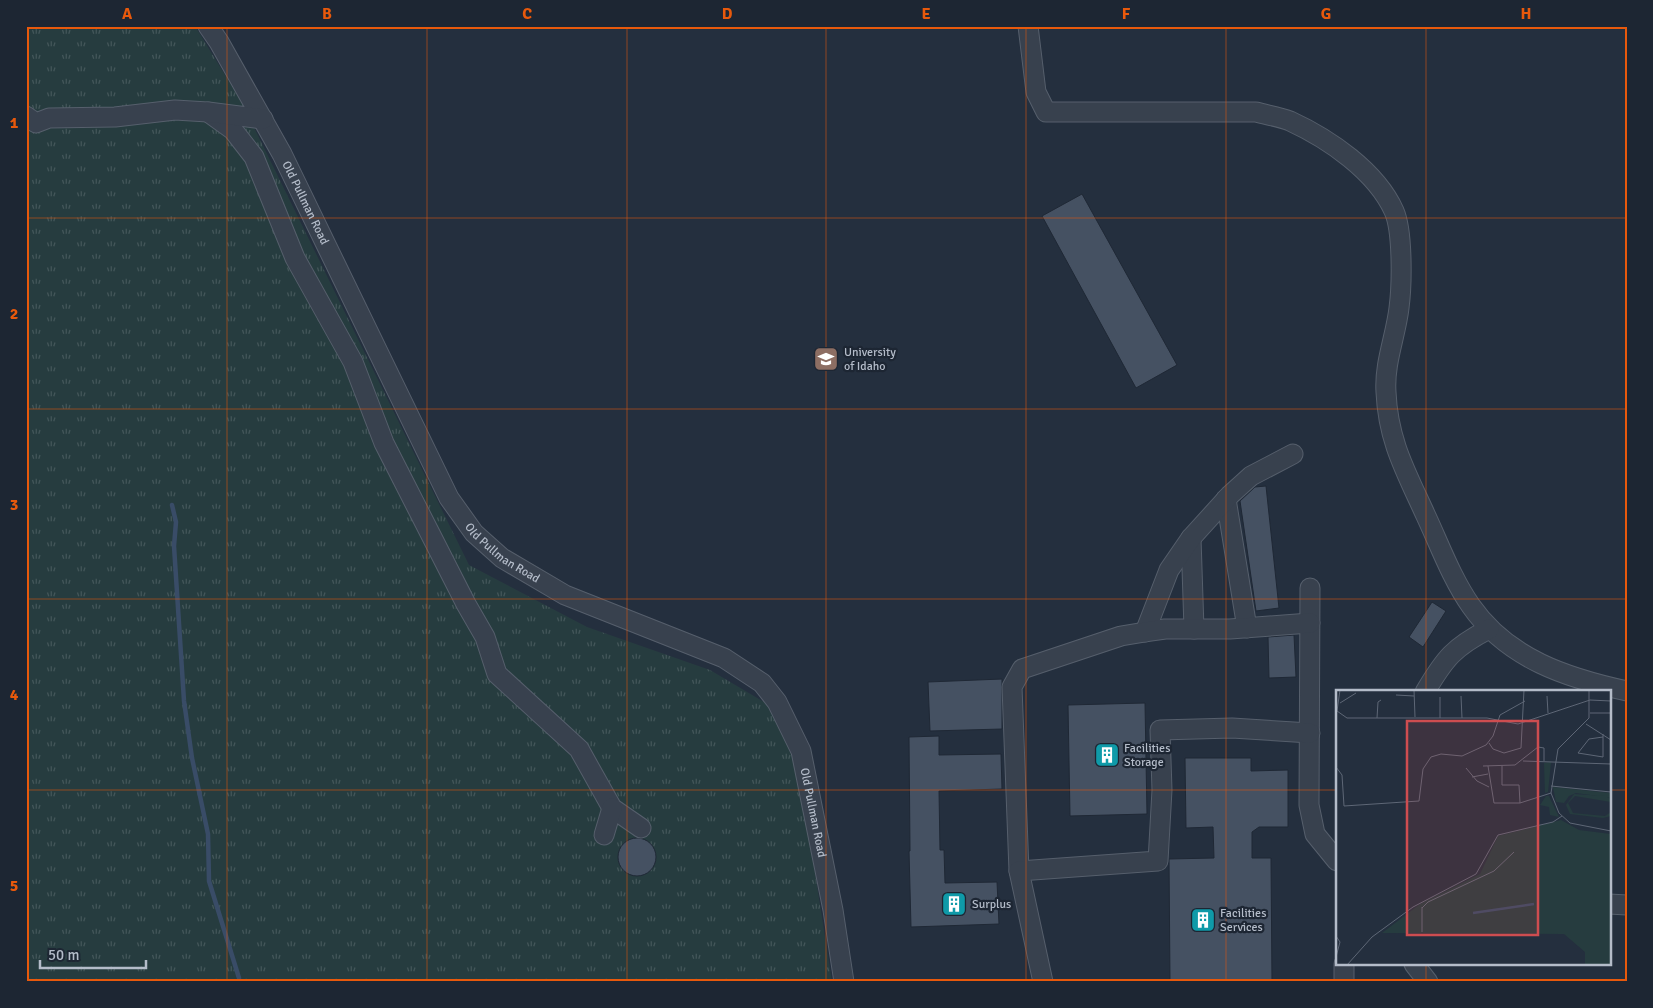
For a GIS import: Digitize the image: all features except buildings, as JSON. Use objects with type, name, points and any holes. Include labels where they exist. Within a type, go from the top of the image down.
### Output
[{"type":"street","name":"Old Pullman Road","points":[[208,26],[282,154],[449,498],[474,534],[502,558],[565,595],[724,658],[762,682],[777,702],[801,750],[833,910],[844,982]]},
{"type":"street","points":[[1028,26],[1036,92],[1046,112],[1256,112],[1289,121],[1319,137],[1348,158],[1376,183],[1394,212],[1401,259],[1399,308],[1390,348],[1385,389],[1388,421],[1394,448],[1455,580],[1470,606],[1489,629],[1506,644],[1542,665],[1583,681],[1627,691]]},
{"type":"street","points":[[26,116],[36,122],[49,118],[115,117],[175,110],[263,119]]},
{"type":"street","points":[[208,112],[233,130],[254,157],[295,258],[353,362],[384,443],[466,604],[485,637],[497,674],[579,749],[612,808],[641,828]]},
{"type":"street","points":[[1145,632],[1169,570],[1191,538],[1226,499],[1251,476],[1293,454]]},
{"type":"street","points":[[1226,499],[1247,628]]},
{"type":"street","points":[[1191,538],[1194,629]]},
{"type":"street","points":[[1310,588],[1309,804],[1316,834],[1336,860]]},
{"type":"street","points":[[1043,982],[1019,871],[1012,687],[1022,669],[1121,636],[1145,632],[1165,629],[1247,628],[1310,623]]},
{"type":"street","points":[[1426,690],[1443,662],[1462,643],[1489,629]]},
{"type":"street","points":[[1019,871],[1158,861],[1162,790],[1160,730],[1232,728],[1310,733]]},
{"type":"street","points":[[604,835],[612,808]]},
{"type":"street","points":[[1610,904],[1627,905]]},
{"type":"street","points":[[1344,966],[1344,982]]},
{"type":"street","points":[[1416,966],[1428,982]]},
{"type":"green space","points":[[26,26],[195,26],[241,101],[469,565],[587,627],[710,670],[769,705],[798,763],[832,982],[26,982]]},
{"type":"waterway","points":[[172,505],[176,522],[174,546],[184,701],[192,758],[208,834],[209,881],[239,978]]},
{"type":"place","name":"University of Idaho","points":[[826,359]]},
{"type":"place","name":"Facilities Storage","points":[[1107,755]]},
{"type":"place","name":"Surplus","points":[[954,904]]},
{"type":"place","name":"Facilities Services","points":[[1203,920]]}]
